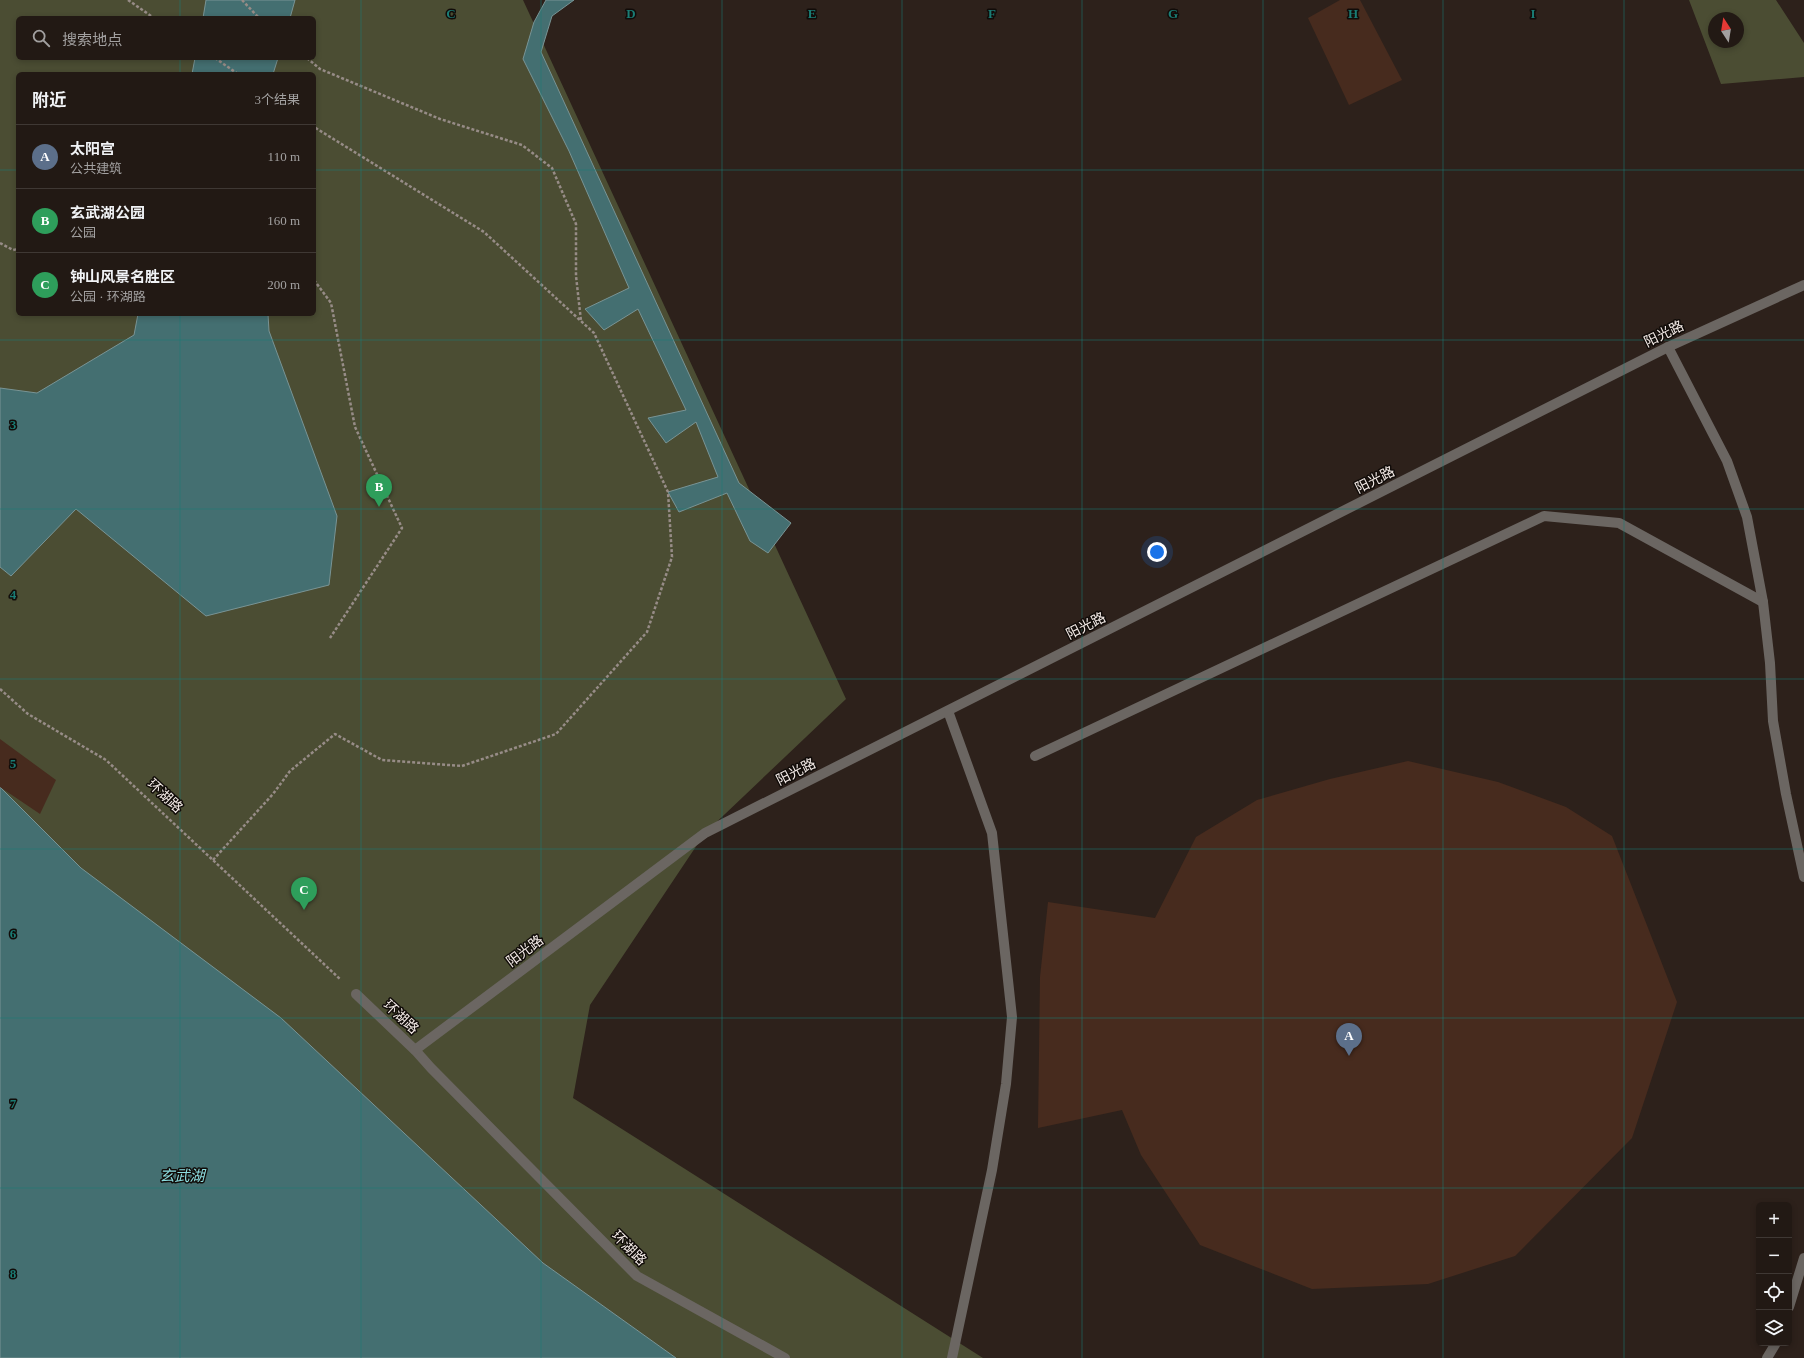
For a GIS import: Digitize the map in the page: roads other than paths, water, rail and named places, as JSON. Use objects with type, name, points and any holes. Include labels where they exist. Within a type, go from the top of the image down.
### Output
[{"type":"street","name":"阳光路","points":[[415,1050],[705,833],[1668,347],[1804,285]]},
{"type":"street","points":[[1668,347],[1728,461],[1747,517],[1763,602],[1770,663],[1773,721],[1786,794],[1804,878]]},
{"type":"street","points":[[1035,756],[1544,516],[1619,523],[1763,602]]},
{"type":"street","points":[[948,711],[992,833],[1012,1017],[1006,1084],[992,1170],[952,1358]]},
{"type":"street","name":"环湖路","points":[[356,994],[415,1050],[436,1074],[637,1276],[785,1358]]},
{"type":"street","points":[[1792,1297],[1804,1258]]},
{"type":"street","points":[[1766,1358],[1774,1346]]},
{"type":"water","points":[[206,0],[295,0],[291,16],[203,16]]},
{"type":"water","points":[[546,0],[574,0],[552,16],[541,52],[739,483],[791,523],[768,553],[750,541],[727,493],[679,512],[668,492],[718,477],[696,422],[666,443],[648,418],[686,410],[638,309],[604,330],[585,309],[629,288],[569,151],[523,59],[534,22]]},
{"type":"water","points":[[195,60],[277,60],[274,72],[192,72]]},
{"type":"water","points":[[138,316],[268,316],[269,331],[337,516],[329,585],[206,616],[76,509],[11,576],[0,567],[0,388],[37,393],[134,335]]},
{"type":"water","name":"玄武湖","points":[[0,787],[81,868],[281,1018],[543,1263],[676,1358],[0,1358]]},
{"type":"place","name":"玄武湖公园","points":[[379,507]]},
{"type":"place","name":"钟山风景名胜区","points":[[304,910]]},
{"type":"place","name":"太阳宫","points":[[1349,1056]]}]
